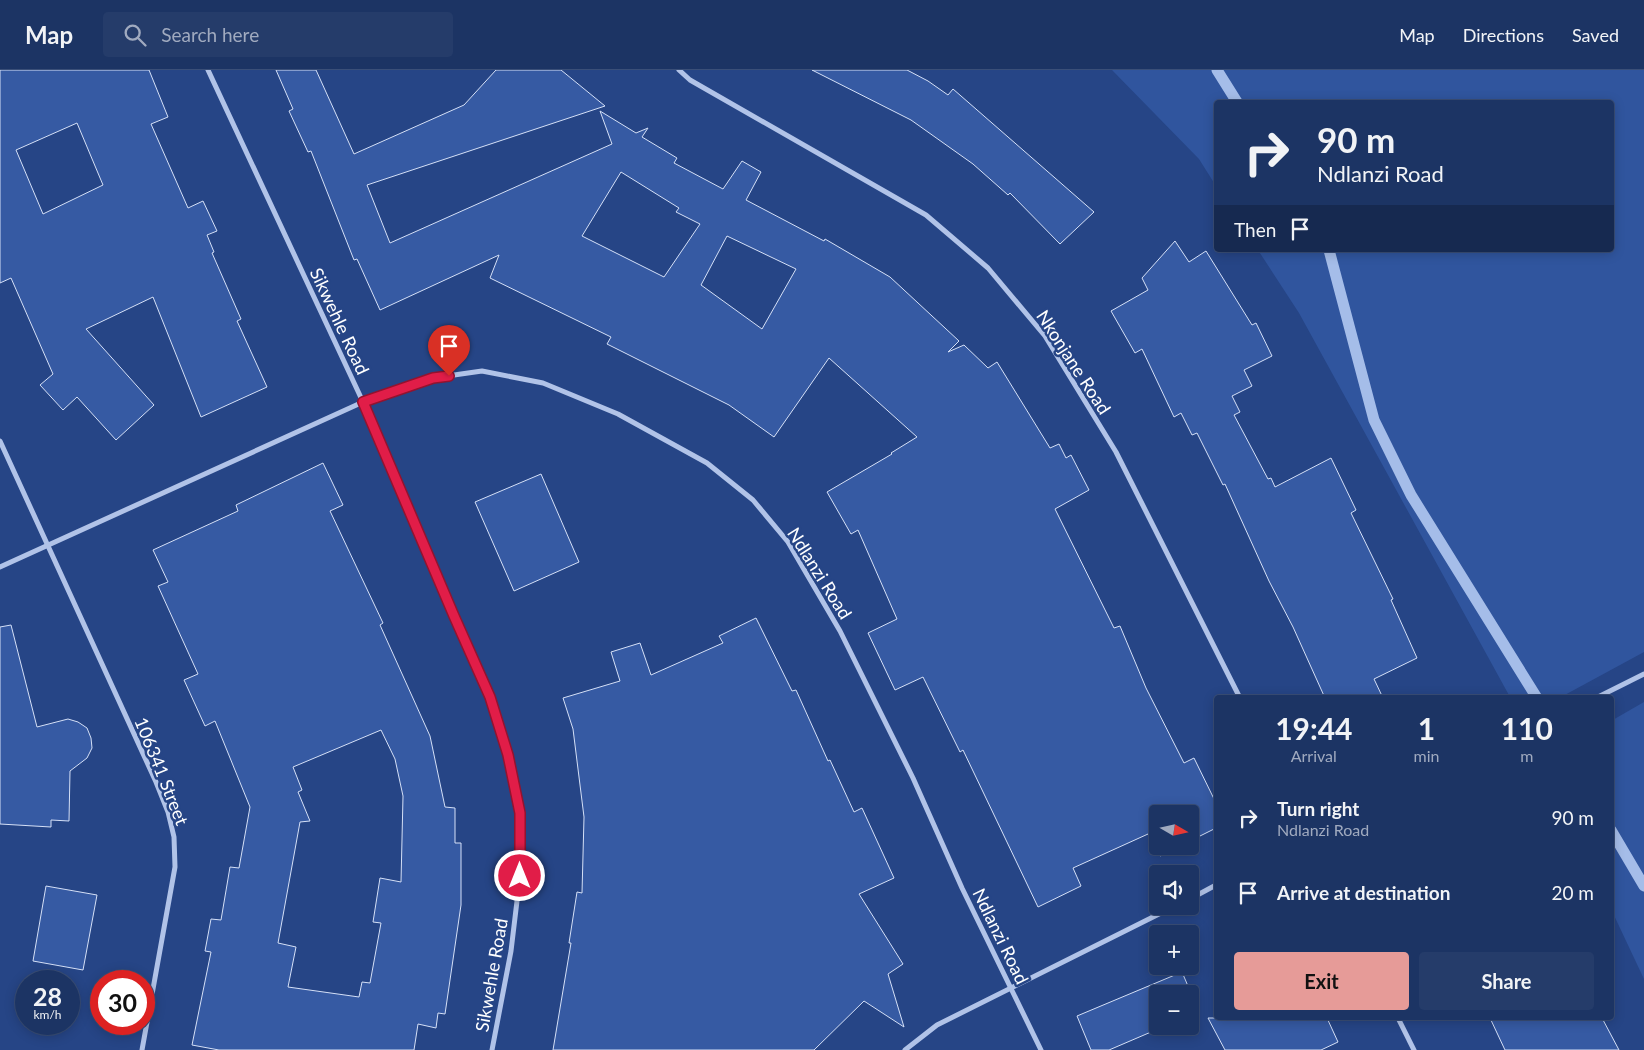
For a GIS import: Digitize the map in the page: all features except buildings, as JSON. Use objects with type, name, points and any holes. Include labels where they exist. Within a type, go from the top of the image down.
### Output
[{"type":"street","name":"Sikwehle Road","points":[[208,70],[363,402],[490,697],[508,755],[520,813],[520,876],[511,951],[492,1050]]},
{"type":"street","name":"Nkonjane Road","points":[[679,70],[690,80],[926,215],[988,268],[1045,336],[1116,452],[1238,695]]},
{"type":"street","name":"Ndlanzi Road","points":[[363,402],[433,378],[482,372],[543,384],[618,414],[707,462],[753,500],[788,542],[840,631],[914,778],[962,888],[1041,1050]]},
{"type":"street","points":[[0,567],[363,402]]},
{"type":"street","name":"106341 Street","points":[[0,441],[156,782],[168,812],[174,837],[175,867],[142,1050]]},
{"type":"street","points":[[1602,695],[1644,674]]},
{"type":"street","points":[[1199,894],[1214,886]]},
{"type":"street","points":[[905,1050],[937,1026],[1157,915]]},
{"type":"street","points":[[1399,1020],[1414,1050]]},
{"type":"shaded area","points":[[1112,70],[1644,70],[1644,652],[1565,695],[1509,695],[1299,313],[1259,252],[1614,252],[1614,100],[1214,100],[1214,183],[1199,159]]},
{"type":"shaded area","points":[[1644,702],[1644,979],[1614,915],[1614,719]]},
{"type":"waterway","points":[[1217,70],[1236,100]]},
{"type":"waterway","points":[[1330,252],[1374,420],[1411,495],[1535,695]]},
{"type":"waterway","points":[[1614,835],[1644,886]]},
{"type":"route","points":[[449,376],[433,378],[363,402],[490,697],[508,755],[520,813],[520,876]]}]
